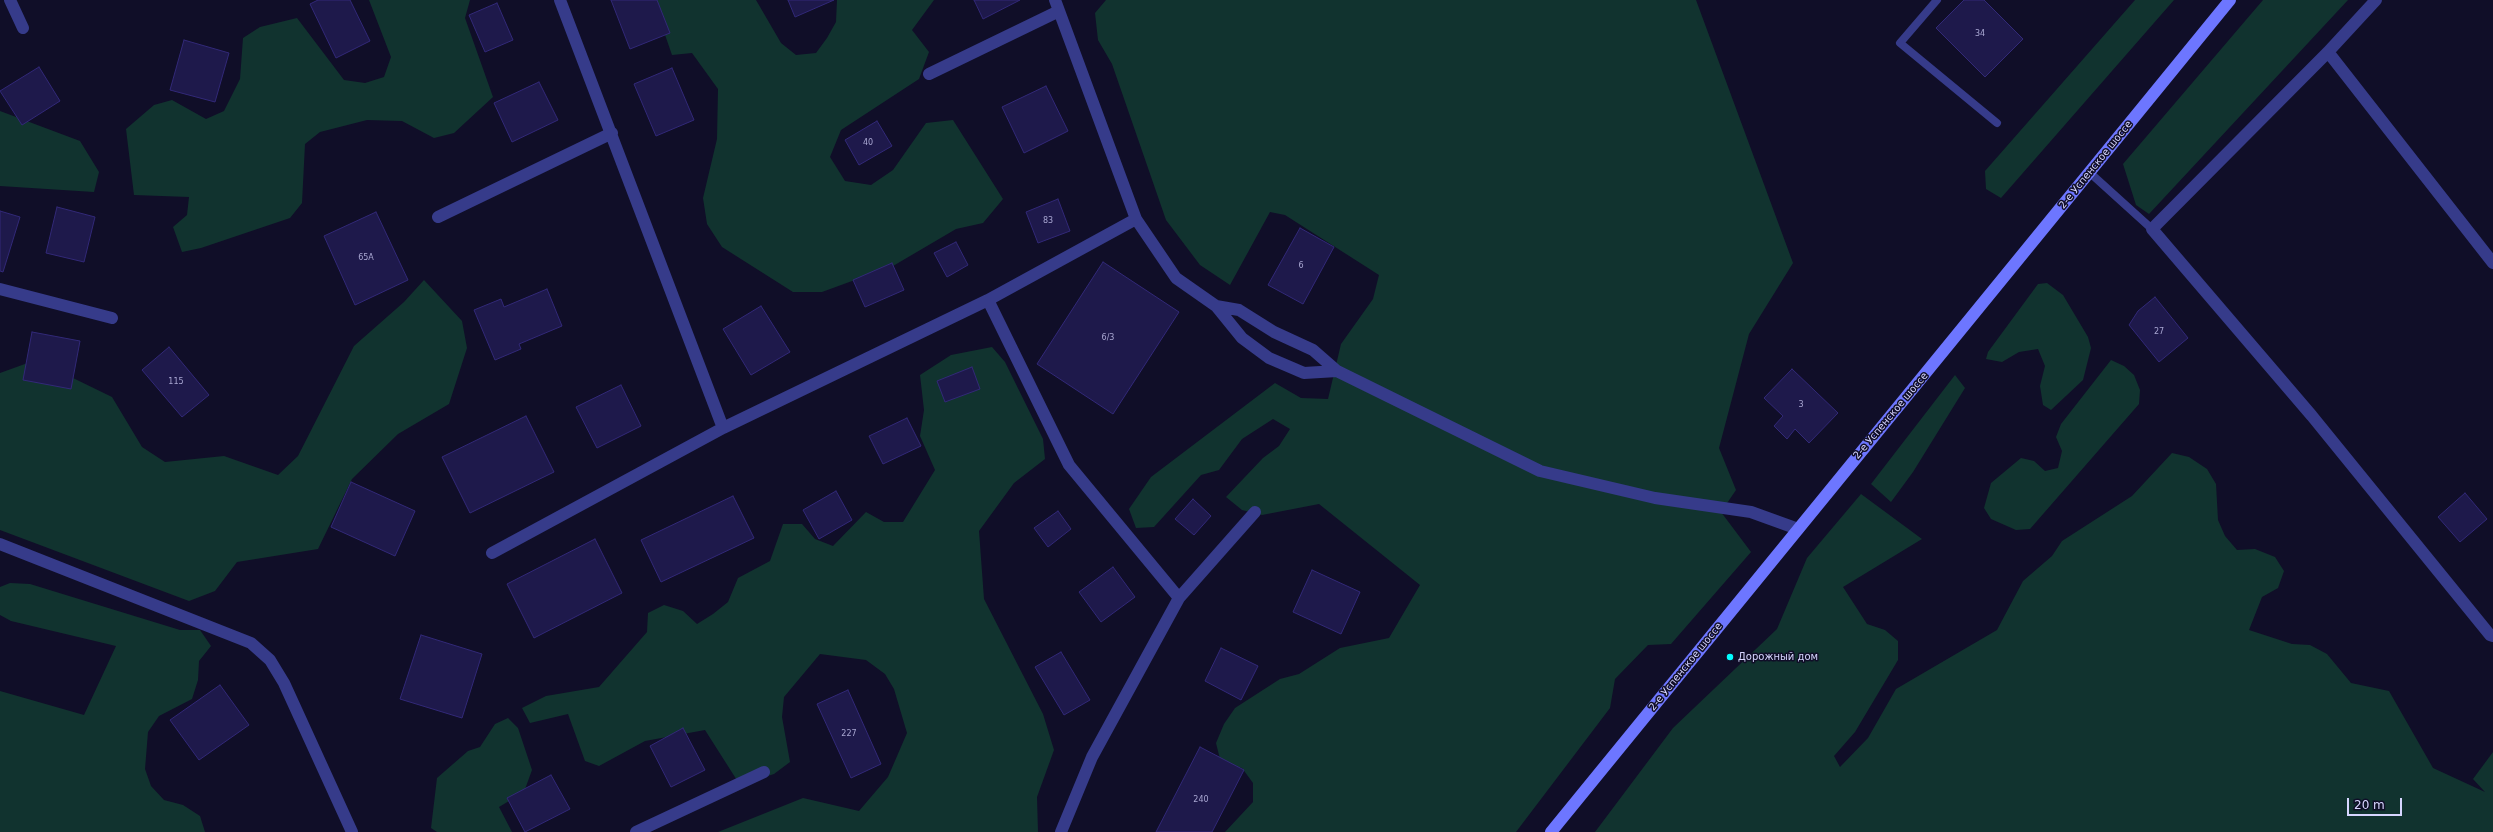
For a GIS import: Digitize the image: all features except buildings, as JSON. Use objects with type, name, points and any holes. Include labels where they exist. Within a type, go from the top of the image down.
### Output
[{"type":"main road","name":"2-е Успенское шоссе","points":[[1551,832],[2230,0]]},
{"type":"street","points":[[10,0],[23,28]]},
{"type":"street","points":[[560,0],[612,133],[723,428]]},
{"type":"street","points":[[2376,0],[2328,52],[2152,229],[2312,416],[2490,635],[2493,636]]},
{"type":"street","points":[[929,74],[1057,5],[1136,219],[1176,278],[1216,306],[1242,338],[1270,358],[1304,373],[1337,371]]},
{"type":"street","points":[[2328,52],[2493,263]]},
{"type":"street","points":[[438,217],[612,133]]},
{"type":"street","points":[[492,553],[723,428],[988,300],[1136,219]]},
{"type":"street","points":[[0,289],[112,318]]},
{"type":"street","points":[[988,300],[1069,465],[1179,598]]},
{"type":"street","points":[[1216,306],[1239,310],[1274,332],[1312,350],[1337,371],[1540,472],[1655,498],[1751,512],[1798,529]]},
{"type":"street","points":[[1061,832],[1092,757],[1179,598],[1255,512]]},
{"type":"street","points":[[0,544],[251,643],[270,660],[284,683],[352,832]]},
{"type":"street","points":[[636,832],[764,772]]},
{"type":"lane","points":[[1937,0],[1900,43],[1997,123]]},
{"type":"lane","points":[[2089,172],[2152,229]]},
{"type":"green space","points":[[369,0],[470,0],[465,18],[493,97],[454,133],[434,138],[402,121],[367,120],[320,132],[305,144],[302,203],[290,218],[201,248],[182,252],[173,227],[187,215],[189,197],[134,195],[126,129],[154,105],[172,100],[206,119],[224,111],[240,79],[243,38],[260,27],[297,18],[344,80],[365,83],[384,77],[391,57]]},
{"type":"green space","points":[[653,0],[756,0],[781,43],[796,55],[816,53],[836,22],[837,0],[934,0],[912,30],[929,52],[919,79],[841,130],[830,157],[845,181],[871,185],[893,170],[926,123],[953,120],[1003,199],[983,223],[956,229],[893,266],[822,292],[793,292],[722,247],[707,224],[703,198],[717,139],[718,89],[692,53],[672,55]]},
{"type":"green space","points":[[1106,0],[1696,0],[1793,263],[1749,334],[1719,448],[1736,490],[1721,512],[1751,552],[1671,644],[1648,645],[1615,679],[1610,708],[1516,832],[1225,832],[1253,802],[1253,783],[1242,768],[1221,763],[1216,743],[1224,724],[1235,708],[1280,679],[1299,674],[1340,648],[1389,638],[1420,585],[1319,504],[1262,515],[1242,510],[1226,497],[1263,458],[1279,446],[1290,429],[1273,419],[1242,439],[1219,470],[1201,475],[1154,527],[1136,528],[1129,509],[1151,477],[1275,383],[1301,398],[1328,399],[1341,344],[1373,299],[1379,275],[1285,215],[1270,212],[1230,285],[1200,265],[1166,220],[1112,64],[1098,40],[1095,13]]},
{"type":"green space","points":[[2135,0],[2174,0],[2001,198],[1986,189],[1985,171]]},
{"type":"green space","points":[[2263,0],[2348,0],[2149,214],[2136,205],[2123,164]]},
{"type":"green space","points":[[0,111],[80,141],[99,172],[94,192],[0,186]]},
{"type":"green space","points":[[424,280],[462,321],[467,348],[449,404],[398,434],[352,479],[318,549],[237,562],[215,591],[189,601],[0,530],[0,373],[36,360],[112,397],[142,447],[165,462],[224,456],[278,475],[298,456],[354,346],[404,302]]},
{"type":"green space","points":[[2047,283],[2063,295],[2088,337],[2091,348],[2083,380],[2051,410],[2043,405],[2040,386],[2045,366],[2038,349],[2019,352],[2002,362],[1986,359],[1988,352],[2038,284]]},
{"type":"green space","points":[[992,347],[1005,362],[1043,439],[1045,459],[1014,483],[979,531],[984,599],[1043,714],[1054,750],[1037,797],[1038,832],[718,832],[803,798],[859,811],[888,777],[907,733],[894,689],[885,674],[866,660],[820,654],[784,697],[782,717],[790,762],[774,774],[740,785],[705,730],[645,741],[599,766],[585,761],[568,714],[530,723],[522,708],[546,696],[599,687],[647,632],[648,613],[664,605],[683,611],[697,624],[713,614],[728,602],[738,578],[770,561],[783,524],[802,524],[815,539],[833,546],[866,512],[884,522],[903,522],[935,470],[920,436],[924,410],[920,375],[951,355]]},
{"type":"green space","points":[[2111,360],[2124,366],[2134,375],[2140,390],[2139,404],[2030,529],[2016,530],[1991,519],[1984,508],[1991,483],[2021,458],[2034,461],[2045,471],[2058,468],[2062,451],[2056,437],[2061,424]]},
{"type":"green space","points":[[1955,375],[1965,388],[1913,472],[1891,502],[1871,484]]},
{"type":"green space","points":[[2172,453],[2189,457],[2207,469],[2216,484],[2218,520],[2225,536],[2237,550],[2255,549],[2275,557],[2284,571],[2278,588],[2262,597],[2249,630],[2292,644],[2310,645],[2327,654],[2351,683],[2389,691],[2433,768],[2485,792],[2473,779],[2493,752],[2493,832],[1595,832],[1673,728],[1777,629],[1807,558],[1861,494],[1922,539],[1843,587],[1867,624],[1885,630],[1898,641],[1898,660],[1855,732],[1834,756],[1840,767],[1868,738],[1896,689],[1997,630],[2023,581],[2052,556],[2062,541],[2132,496]]},
{"type":"green space","points":[[10,583],[30,584],[180,630],[200,630],[211,646],[199,661],[198,680],[192,699],[159,716],[148,732],[145,769],[151,786],[164,800],[183,805],[200,816],[205,832],[0,832],[0,691],[84,715],[116,646],[11,621],[0,615],[0,587]]},
{"type":"green space","points":[[508,718],[518,728],[532,770],[524,792],[499,807],[512,832],[437,832],[431,828],[437,778],[468,751],[480,747],[495,724]]},
{"type":"place","name":"Дорожный дом","points":[[1730,657]]}]
